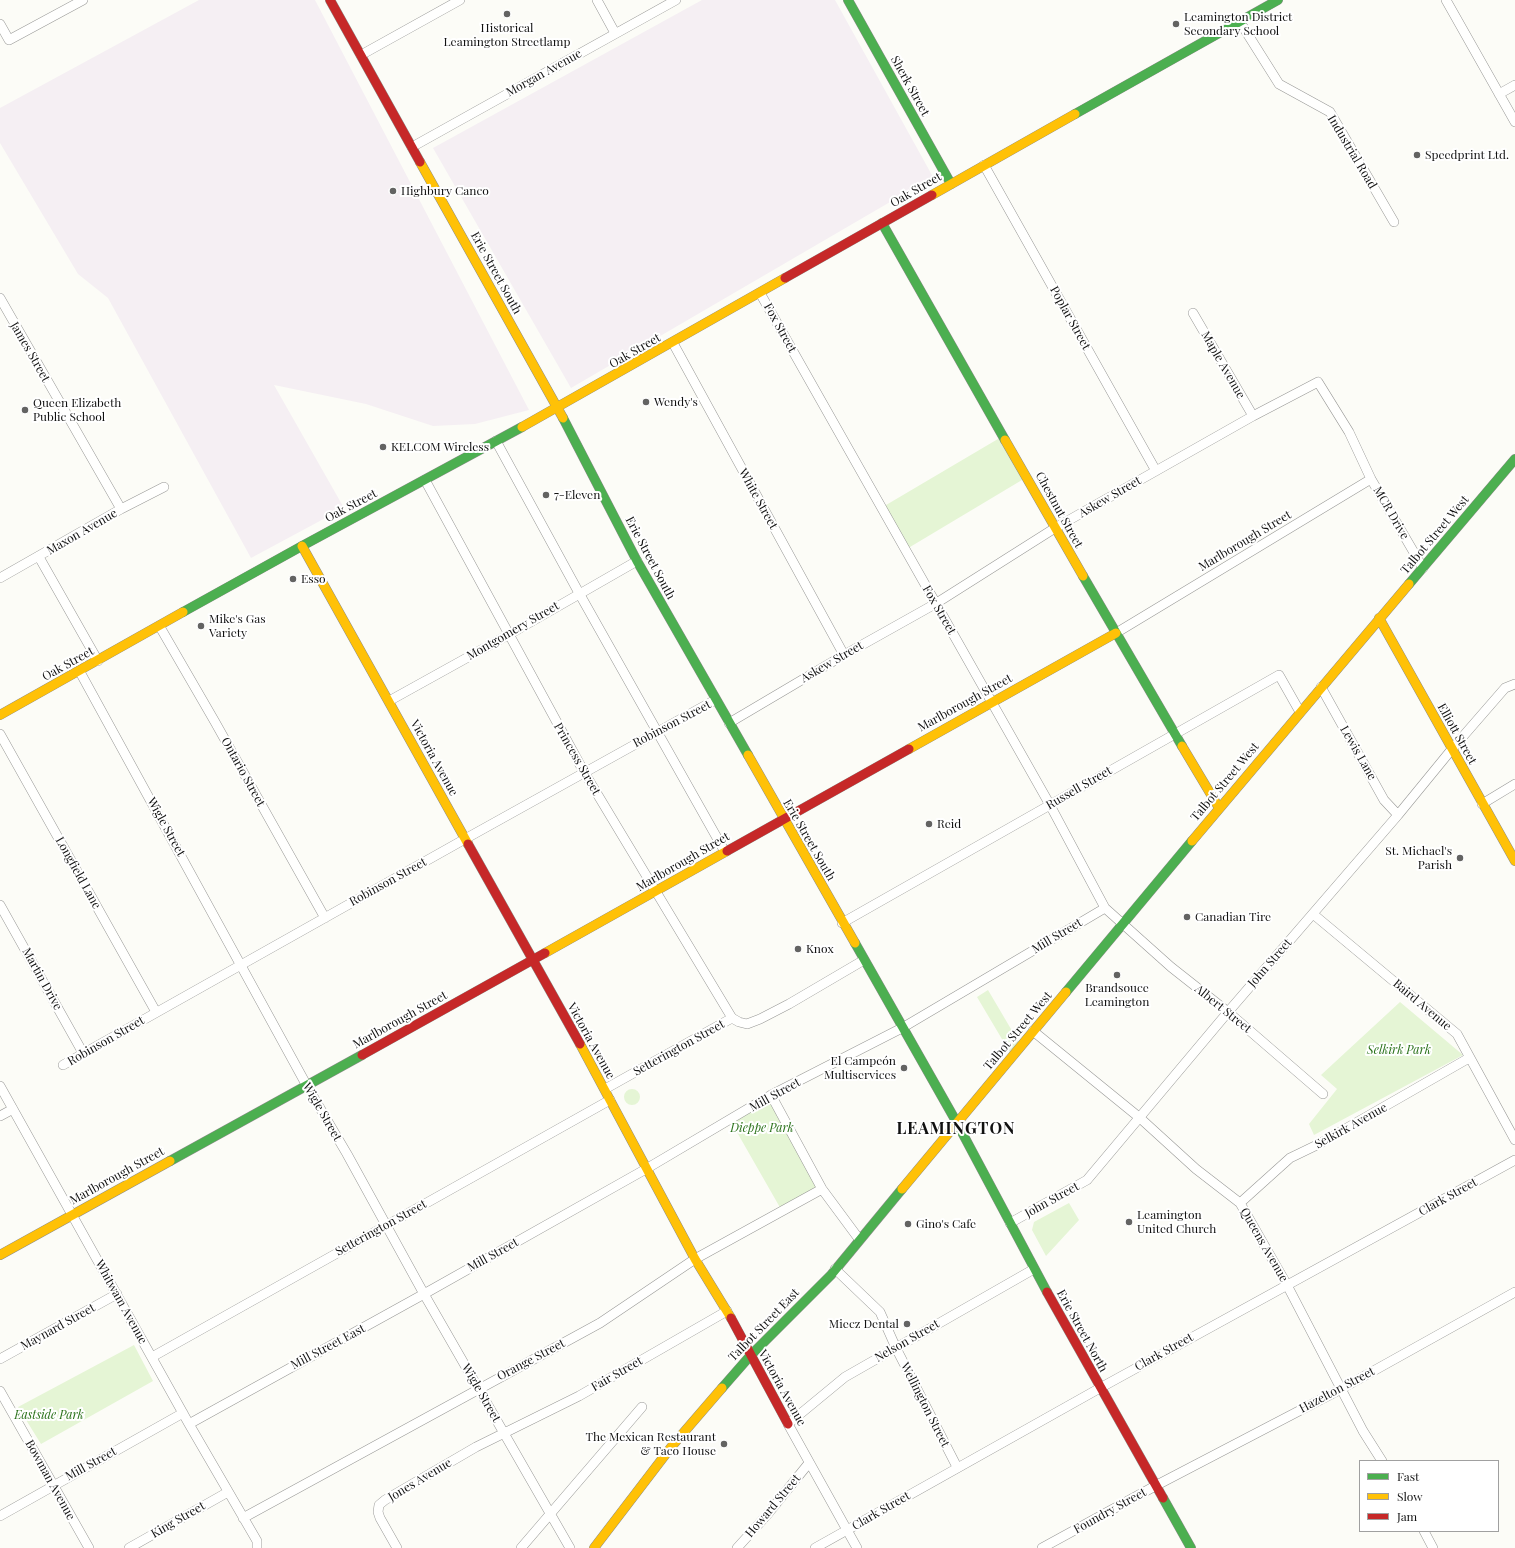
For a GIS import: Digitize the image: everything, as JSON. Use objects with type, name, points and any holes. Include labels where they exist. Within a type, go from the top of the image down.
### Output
[{"type":"street","points":[[0,24],[9,40],[83,0]]},
{"type":"street","name":"Erie Street South","points":[[330,0],[558,408],[637,561],[957,1123]]},
{"type":"street","points":[[361,55],[460,0]]},
{"type":"street","points":[[597,0],[615,33]]},
{"type":"street","name":"Morgan Avenue","points":[[412,147],[676,0]]},
{"type":"street","name":"Sherk Street","points":[[848,0],[951,184]]},
{"type":"street","name":"Oak Street","points":[[0,715],[98,662],[302,546],[558,408],[984,165],[1278,0]]},
{"type":"street","points":[[1446,0],[1515,122]]},
{"type":"street","name":"Industrial Road","points":[[1240,22],[1279,84],[1330,112],[1394,222]]},
{"type":"street","points":[[1499,94],[1515,85]]},
{"type":"street","name":"Poplar Street","points":[[984,165],[1156,470]]},
{"type":"street","name":"Chestnut Street","points":[[882,223],[1055,528],[1219,808]]},
{"type":"street","name":"Fox Street","points":[[760,293],[1050,805],[1105,908],[1122,924]]},
{"type":"street","name":"James Street","points":[[0,298],[121,509]]},
{"type":"street","name":"Maple Avenue","points":[[1193,313],[1253,416]]},
{"type":"street","name":"White Street","points":[[673,343],[844,655]]},
{"type":"street","name":"Askew Street","points":[[729,723],[844,655],[935,604],[1055,528],[1253,416],[1318,382],[1349,432],[1371,479]]},
{"type":"street","points":[[496,441],[579,593],[725,852]]},
{"type":"street","name":"Talbot Street West","points":[[957,1123],[1219,808],[1515,459]]},
{"type":"street","name":"MCR Drive","points":[[1371,479],[1422,568]]},
{"type":"street","name":"Marlborough Street","points":[[0,1254],[307,1086],[1116,633],[1371,479]]},
{"type":"street","name":"Princess Street","points":[[425,480],[508,635],[584,772],[732,1018]]},
{"type":"street","name":"Maxon Avenue","points":[[0,578],[121,509],[164,487]]},
{"type":"street","name":"Victoria Avenue","points":[[302,546],[464,839],[605,1089],[695,1259],[727,1311],[750,1356],[857,1548]]},
{"type":"street","points":[[39,557],[98,662]]},
{"type":"street","name":"Montgomery Street","points":[[389,701],[637,561]]},
{"type":"street","name":"Elliott Street","points":[[1379,618],[1515,861]]},
{"type":"street","name":"Ontario Street","points":[[160,627],[215,722],[324,918]]},
{"type":"street","name":"Wigle Street","points":[[80,672],[307,1086],[424,1294],[570,1548]]},
{"type":"street","name":"Russell Street","points":[[842,923],[1279,675],[1300,712]]},
{"type":"street","name":"John Street","points":[[1010,1223],[1087,1180],[1228,1012],[1398,815],[1452,749],[1505,688],[1515,684]]},
{"type":"street","name":"Lewis Lane","points":[[1321,687],[1384,800],[1398,815]]},
{"type":"street","name":"Robinson Street","points":[[62,1065],[715,700]]},
{"type":"street","name":"Longfield Lane","points":[[0,734],[156,1012]]},
{"type":"street","points":[[1482,804],[1515,784]]},
{"type":"street","name":"Martin Drive","points":[[0,905],[83,1053]]},
{"type":"street","name":"Mill Street","points":[[424,1294],[646,1169],[771,1096],[902,1028],[1105,908]]},
{"type":"street","name":"Baird Avenue","points":[[1313,914],[1457,1034],[1515,1140]]},
{"type":"street","name":"Albert Street","points":[[1122,924],[1171,967],[1228,1012],[1323,1094]]},
{"type":"street","points":[[732,1018],[747,1024],[760,1019],[789,1004],[864,960]]},
{"type":"street","name":"Setterington Street","points":[[605,1089],[732,1018]]},
{"type":"street","name":"Queens Avenue","points":[[1033,1031],[1140,1118],[1196,1169],[1240,1203],[1287,1285],[1363,1432],[1381,1460]]},
{"type":"street","name":"Selkirk Avenue","points":[[1240,1203],[1290,1158],[1319,1144],[1470,1058]]},
{"type":"street","name":"Whitwam Avenue","points":[[0,1086],[189,1424],[244,1518]]},
{"type":"street","points":[[771,1096],[822,1189],[860,1239]]},
{"type":"street","name":"Setterington Street","points":[[152,1357],[610,1100]]},
{"type":"street","points":[[0,1116],[13,1109]]},
{"type":"street","name":"Erie Street North","points":[[957,1123],[1034,1269],[1100,1388],[1157,1485],[1191,1548]]},
{"type":"street","name":"Talbot Street East","points":[[594,1548],[672,1446],[750,1356],[835,1269],[957,1123]]},
{"type":"street","name":"Clark Street","points":[[815,1548],[957,1467],[1515,1160]]},
{"type":"street","name":"Orange Street","points":[[244,1518],[600,1323],[695,1259],[822,1189]]},
{"type":"street","name":"Wellington Street","points":[[835,1269],[880,1312],[896,1348],[957,1467]]},
{"type":"street","name":"Nelson Street","points":[[788,1424],[845,1376],[1034,1269]]},
{"type":"street","name":"Hazelton Street","points":[[1157,1485],[1341,1389],[1515,1292]]},
{"type":"street","name":"Maynard Street","points":[[0,1359],[117,1294]]},
{"type":"street","name":"Mill Street East","points":[[189,1424],[424,1294]]},
{"type":"street","name":"Fair Street","points":[[504,1434],[579,1396],[727,1311]]},
{"type":"street","name":"Bowman Avenue","points":[[0,1391],[89,1548]]},
{"type":"street","points":[[521,1548],[642,1407]]},
{"type":"street","name":"Mill Street","points":[[0,1516],[183,1413]]},
{"type":"street","name":"Jones Avenue","points":[[396,1548],[380,1518],[378,1512],[379,1505],[393,1495],[476,1447],[504,1434]]},
{"type":"street","name":"Howard Street","points":[[737,1548],[766,1516],[809,1463]]},
{"type":"street","name":"Foundry Street","points":[[1042,1548],[1157,1485]]},
{"type":"street","name":"King Street","points":[[129,1548],[228,1492]]},
{"type":"street","points":[[244,1518],[257,1541],[257,1548]]},
{"type":"street","points":[[1425,1532],[1433,1548]]},
{"type":"shaded area","name":"Highbury Canco","points":[[199,0],[315,0],[529,410],[475,424],[433,426],[366,404],[274,385],[344,508],[251,558],[108,298],[78,274],[0,143],[0,108]]},
{"type":"shaded area","name":"Highbury Canco","points":[[702,0],[835,0],[933,177],[571,388],[433,148]]},
{"type":"green space","points":[[1003,436],[1027,477],[905,550],[881,508]]},
{"type":"green space","points":[[988,990],[1021,1046],[1012,1056],[977,997]]},
{"type":"green space","name":"Selkirk Park","points":[[1400,1002],[1463,1055],[1314,1135],[1309,1124],[1337,1089],[1321,1075]]},
{"type":"green space","points":[[632,1089],[639,1094],[640,1097],[635,1104],[632,1105],[625,1100],[624,1097],[629,1090]]},
{"type":"green space","name":"Dieppe Park","points":[[771,1095],[822,1189],[782,1211],[730,1120]]},
{"type":"green space","points":[[1069,1203],[1079,1220],[1046,1256],[1032,1230],[1034,1222]]},
{"type":"green space","name":"Eastside Park","points":[[134,1345],[153,1381],[41,1444],[18,1407]]},
{"type":"traffic: fast","points":[[848,0],[951,184]]},
{"type":"traffic: fast","points":[[1075,114],[1278,0]]},
{"type":"traffic: fast","points":[[882,223],[1005,440]]},
{"type":"traffic: fast","points":[[563,418],[637,561],[748,755]]},
{"type":"traffic: fast","points":[[183,612],[522,427]]},
{"type":"traffic: fast","points":[[1409,584],[1515,459]]},
{"type":"traffic: fast","points":[[1083,576],[1182,746]]},
{"type":"traffic: fast","points":[[1066,992],[1192,841]]},
{"type":"traffic: fast","points":[[855,943],[957,1123],[1047,1292]]},
{"type":"traffic: fast","points":[[170,1161],[362,1055]]},
{"type":"traffic: fast","points":[[722,1388],[750,1356],[831,1275],[902,1189]]},
{"type":"traffic: fast","points":[[1163,1498],[1191,1548]]},
{"type":"traffic: slow","points":[[932,195],[1075,114]]},
{"type":"traffic: slow","points":[[420,162],[563,418]]},
{"type":"traffic: slow","points":[[522,427],[785,278]]},
{"type":"traffic: slow","points":[[1005,440],[1083,576]]},
{"type":"traffic: slow","points":[[302,546],[468,844]]},
{"type":"traffic: slow","points":[[1192,841],[1409,584]]},
{"type":"traffic: slow","points":[[0,715],[183,612]]},
{"type":"traffic: slow","points":[[1379,618],[1515,861]]},
{"type":"traffic: slow","points":[[909,749],[1116,633]]},
{"type":"traffic: slow","points":[[1182,746],[1219,808]]},
{"type":"traffic: slow","points":[[748,755],[855,943]]},
{"type":"traffic: slow","points":[[545,953],[727,851]]},
{"type":"traffic: slow","points":[[902,1189],[1066,992]]},
{"type":"traffic: slow","points":[[580,1044],[695,1259],[731,1318]]},
{"type":"traffic: slow","points":[[0,1255],[170,1161]]},
{"type":"traffic: slow","points":[[594,1548],[672,1446],[722,1388]]},
{"type":"traffic: jam","points":[[330,0],[420,162]]},
{"type":"traffic: jam","points":[[785,278],[932,195]]},
{"type":"traffic: jam","points":[[727,851],[909,749]]},
{"type":"traffic: jam","points":[[468,844],[580,1044]]},
{"type":"traffic: jam","points":[[362,1055],[545,953]]},
{"type":"traffic: jam","points":[[1047,1292],[1163,1498]]},
{"type":"traffic: jam","points":[[731,1318],[788,1424]]},
{"type":"place","name":"Historical Leamington Streetlamp","points":[[507,14]]},
{"type":"place","name":"Leamington District Secondary School","points":[[1176,24]]},
{"type":"place","name":"Speedprint Ltd.","points":[[1417,155]]},
{"type":"place","name":"Highbury Canco","points":[[393,191]]},
{"type":"place","name":"Wendy's","points":[[646,402]]},
{"type":"place","name":"Queen Elizabeth Public School","points":[[25,410]]},
{"type":"place","name":"KELCOM Wireless","points":[[383,447]]},
{"type":"place","name":"7-Eleven","points":[[546,495]]},
{"type":"place","name":"Esso","points":[[293,579]]},
{"type":"place","name":"Mike's Gas Variety","points":[[201,626]]},
{"type":"place","name":"Reid","points":[[929,824]]},
{"type":"place","name":"St. Michael's Parish","points":[[1460,858]]},
{"type":"place","name":"Canadian Tire","points":[[1187,917]]},
{"type":"place","name":"Knox","points":[[798,949]]},
{"type":"place","name":"Brandsouce Leamington","points":[[1117,975]]},
{"type":"place","name":"El Campeón Multiservices","points":[[904,1068]]},
{"type":"place","name":"Leamington United Church","points":[[1129,1222]]},
{"type":"place","name":"Gino's Cafe","points":[[908,1224]]},
{"type":"place","name":"Miecz Dental","points":[[907,1324]]},
{"type":"place","name":"The Mexican Restaurant & Taco House","points":[[724,1444]]},
{"type":"district","name":"LEAMINGTON","points":[[956,1129]]}]
